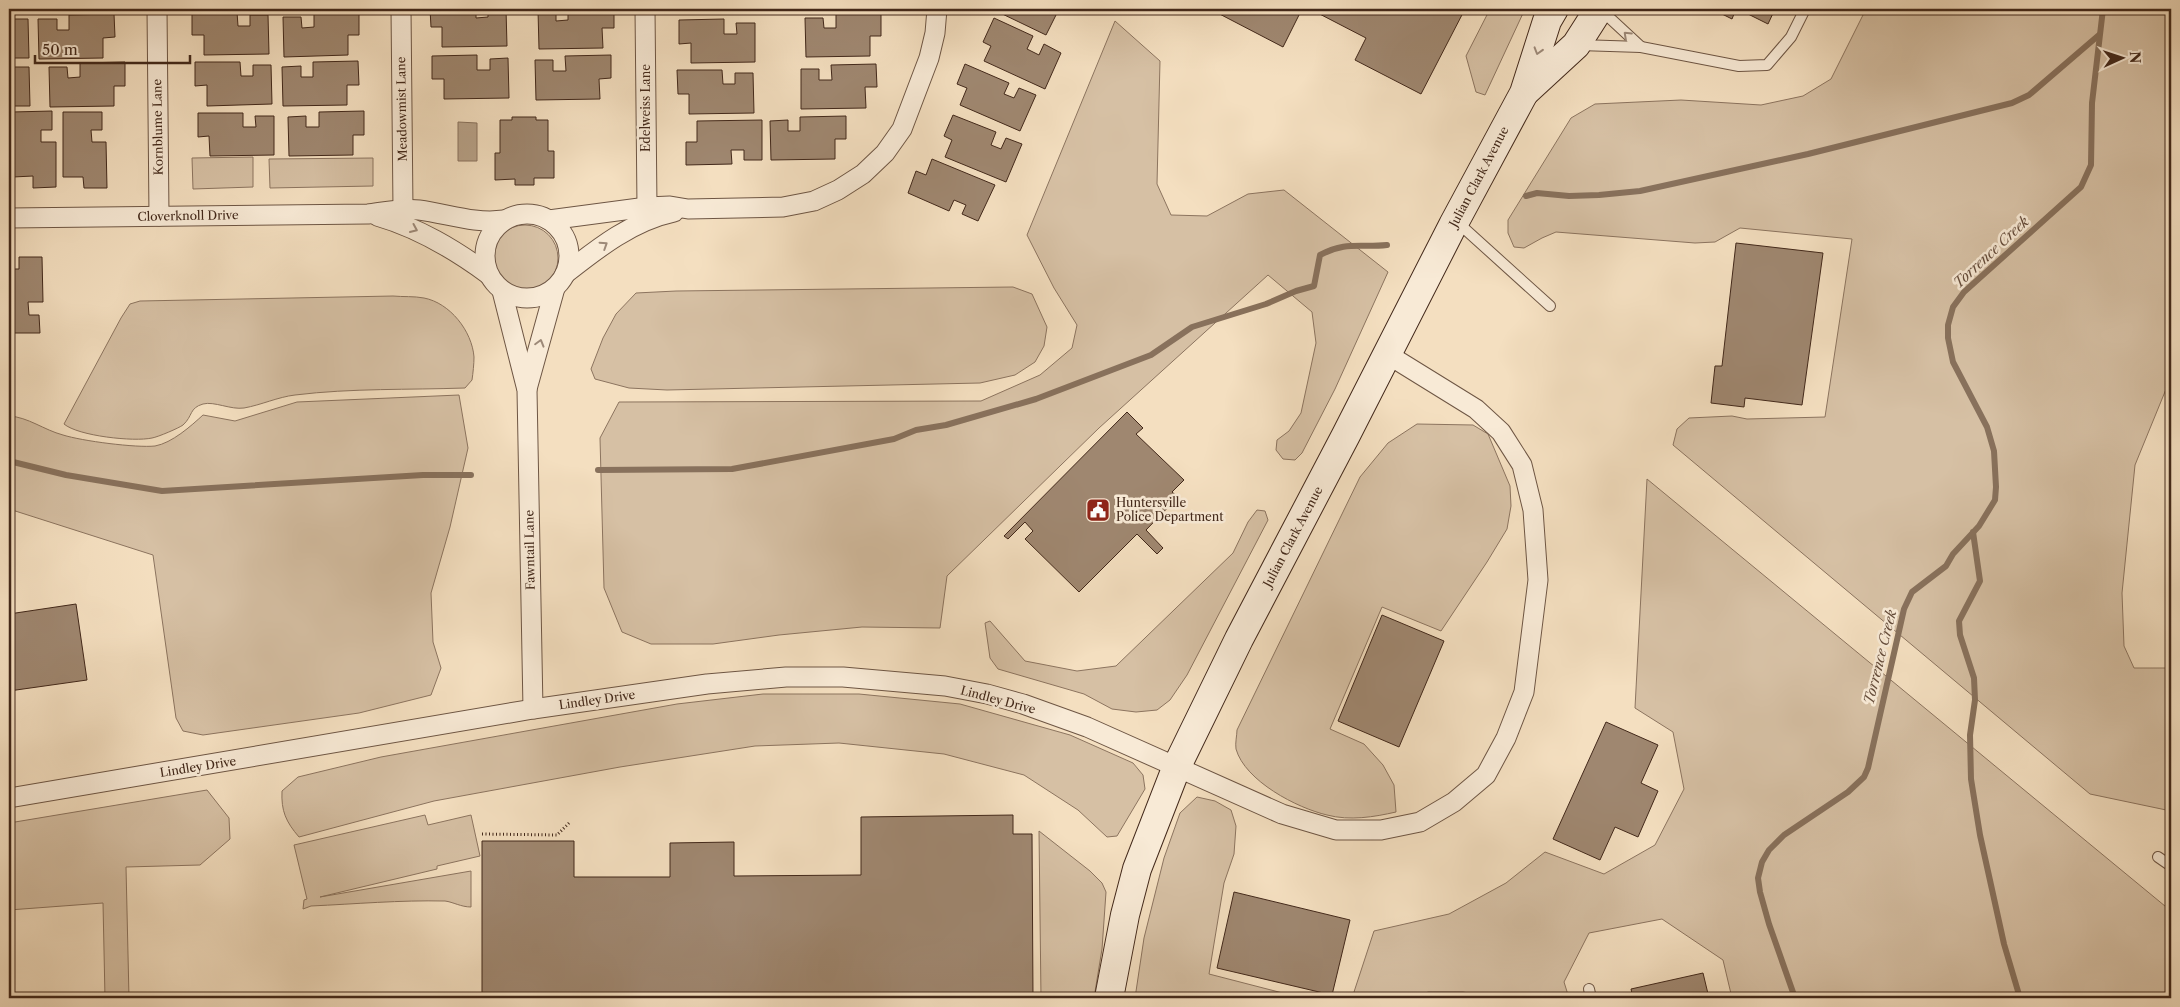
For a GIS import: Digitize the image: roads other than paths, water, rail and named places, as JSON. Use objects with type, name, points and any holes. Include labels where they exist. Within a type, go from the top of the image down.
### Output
[{"type":"street","name":"Kornblume Lane","points":[[156,9],[159,216]]},
{"type":"street","name":"Meadowmist Lane","points":[[401,9],[403,210]]},
{"type":"street","name":"Edelweiss Lane","points":[[646,9],[647,207]]},
{"type":"street","points":[[560,281],[569,264],[569,250],[564,236],[556,225],[531,213],[517,214],[504,220],[493,229],[486,241],[484,255],[488,274],[492,282],[502,291],[515,298],[529,299],[543,296],[623,232],[667,213],[688,209],[783,207],[799,204],[814,201],[838,190],[863,174],[885,153],[902,129],[928,58],[935,33],[937,9]]},
{"type":"street","name":"Julian Clark Avenue","points":[[1109,998],[1125,915],[1137,869],[1177,766],[1239,639],[1524,93],[1547,21],[1554,9]]},
{"type":"street","name":"Julian Clark Avenue","points":[[1524,93],[1576,45],[1599,9]]},
{"type":"street","points":[[549,220],[647,207],[670,206],[688,209]]},
{"type":"street","name":"Cloverknoll Drive","points":[[9,218],[368,214],[418,209],[471,221],[488,222],[504,220]]},
{"type":"street","name":"Cloverknoll Drive","points":[[368,214],[414,228],[464,257],[488,274]]},
{"type":"street","name":"Fawntail Lane","points":[[527,390],[560,281]]},
{"type":"street","name":"Fawntail Lane","points":[[502,291],[527,390],[533,709]]},
{"type":"street","name":"Lindley Drive","points":[[9,798],[533,709],[707,684],[786,677],[843,677],[898,681],[968,691],[1023,704],[1087,727],[1282,814],[1336,830],[1380,830],[1420,822],[1454,802],[1486,775],[1506,738],[1524,692],[1538,587],[1533,510],[1522,465],[1501,432],[1476,409],[1387,354]]},
{"type":"lane","points":[[1599,9],[1641,47]]},
{"type":"lane","points":[[1576,45],[1641,47],[1739,66],[1767,65],[1791,37],[1805,9]]},
{"type":"lane","points":[[1456,221],[1550,306]]},
{"type":"lane","points":[[2158,857],[2171,866]]},
{"type":"waterway","name":"Torrence Creek","points":[[1795,998],[1760,892],[1758,878],[1762,862],[1769,850],[1784,835],[1848,792],[1864,777],[1868,768],[1904,609],[1912,592],[1946,566],[1953,554],[1979,526],[1995,500],[1994,451],[1987,427],[1953,362],[1948,338],[1948,325],[1953,307],[1964,292],[2081,187],[2091,165],[2092,103],[2103,9]]},
{"type":"waterway","points":[[1526,196],[1537,193],[1569,196],[1640,191],[1808,154],[2012,103],[2029,95],[2099,35]]},
{"type":"waterway","points":[[598,470],[732,469],[894,439],[916,430],[946,425],[1036,399],[1151,355],[1192,327],[1266,304],[1296,291],[1314,286],[1320,255],[1329,251],[1346,246],[1387,245]]},
{"type":"waterway","points":[[9,461],[66,475],[162,491],[423,475],[471,475]]},
{"type":"waterway","points":[[1973,532],[1980,581],[1959,621],[1960,635],[1974,678],[1975,700],[1970,735],[1971,779],[1980,835],[2004,944],[2020,998]]},
{"type":"place","name":"Huntersville Police Department","points":[[1098,510]]}]
